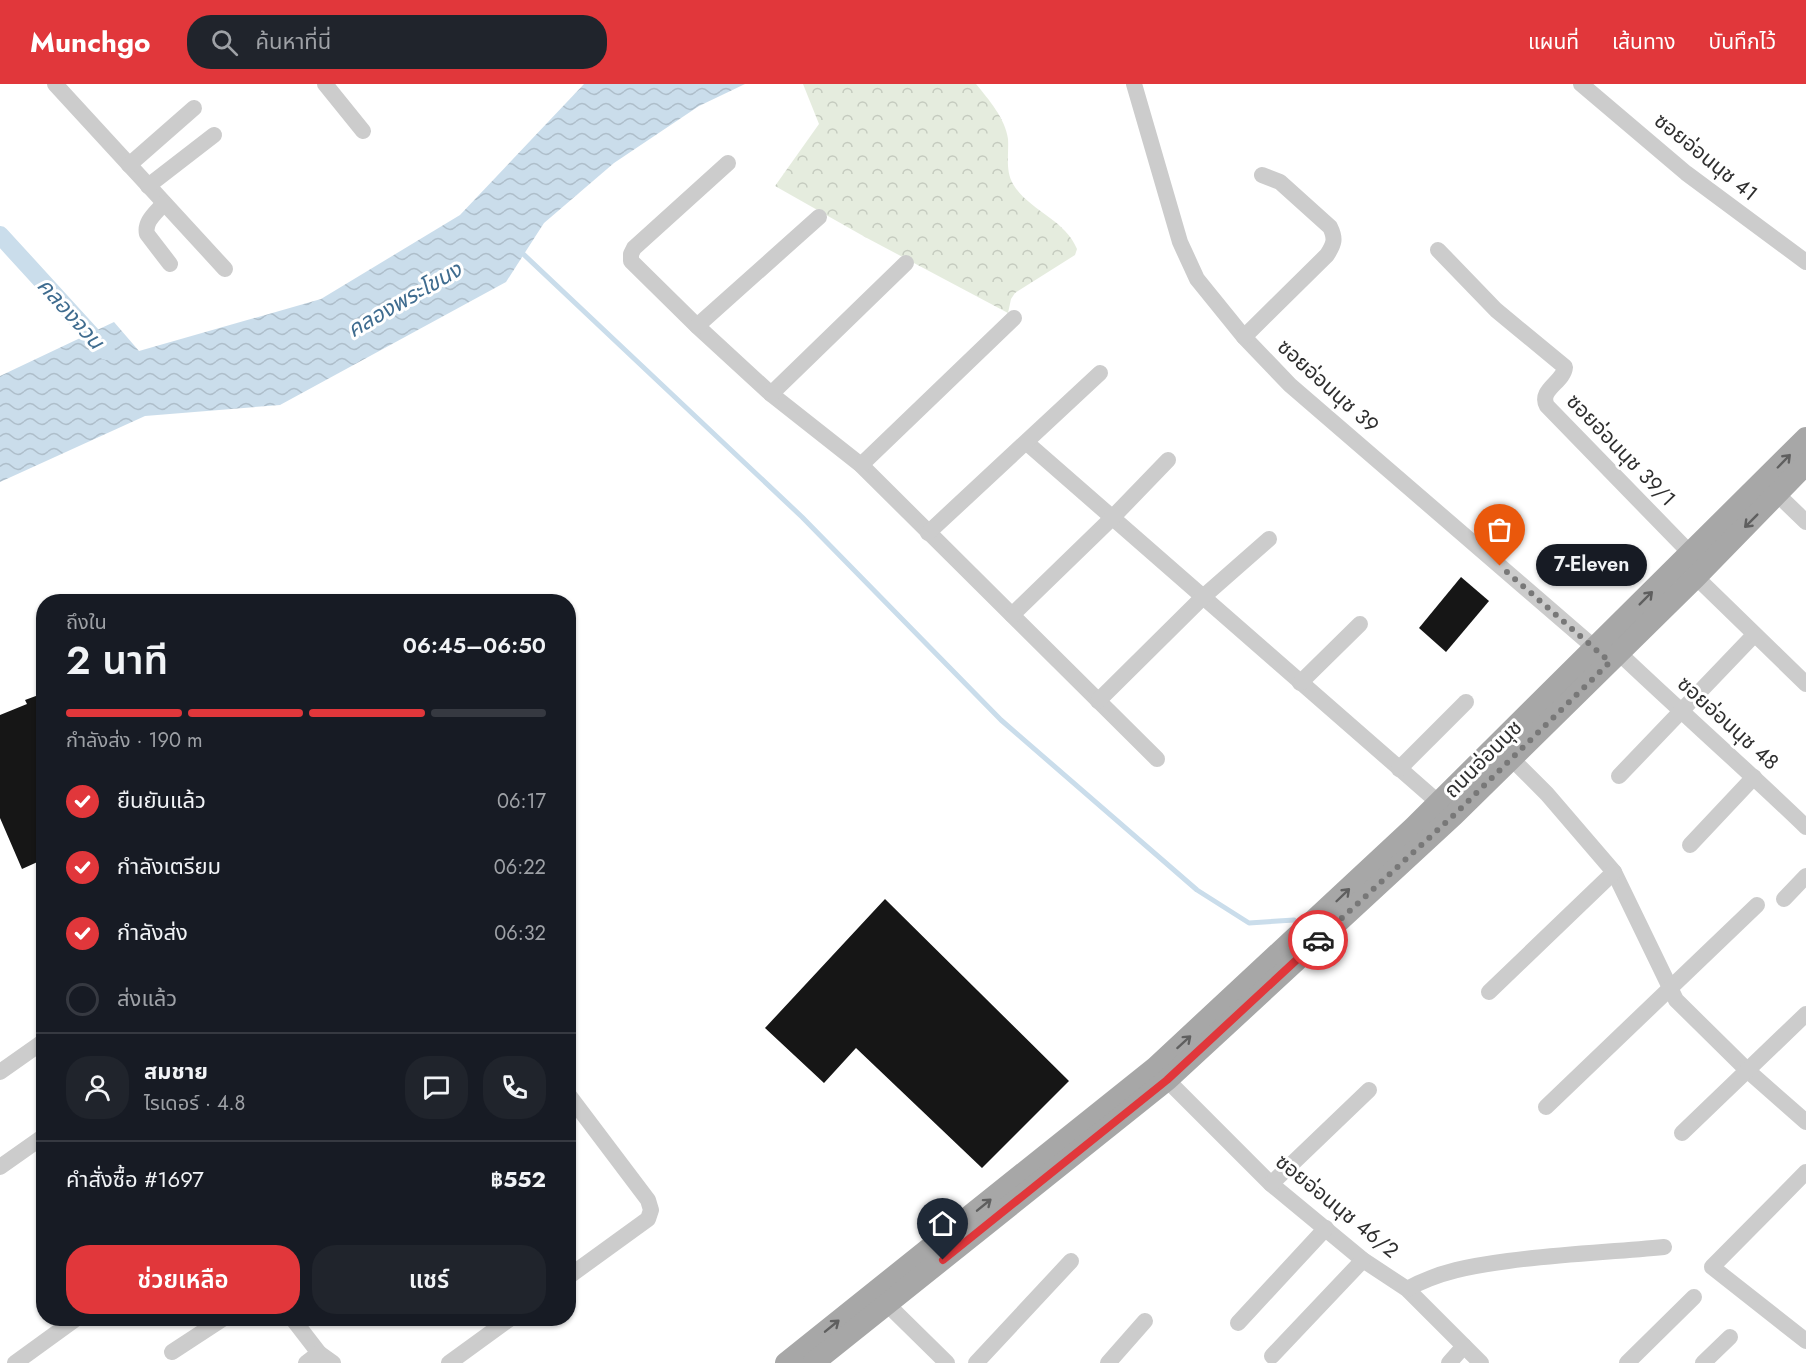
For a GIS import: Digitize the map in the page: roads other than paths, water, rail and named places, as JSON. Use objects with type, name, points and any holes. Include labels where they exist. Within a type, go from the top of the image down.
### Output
[{"type":"main road","name":"ถนนอ่อนนุช","points":[[786,1363],[881,1298],[1162,1073],[1338,900],[1446,809],[1607,651],[1696,577],[1770,488],[1806,438]]},
{"type":"main road","name":"ถนนอ่อนนุช","points":[[1607,651],[1691,554],[1770,488],[1806,464]]},
{"type":"main road","points":[[1691,554],[1696,577]]},
{"type":"main road","name":"ถนนอ่อนนุช","points":[[813,1363],[881,1298]]},
{"type":"street","points":[[55,84],[225,269]]},
{"type":"street","points":[[325,84],[363,131]]},
{"type":"street","name":"ซอยอ่อนนุช 39","points":[[1134,84],[1180,242],[1197,279],[1244,337],[1290,385],[1607,651]]},
{"type":"street","name":"ซอยอ่อนนุช 41","points":[[1581,84],[1686,172],[1806,262]]},
{"type":"street","points":[[129,165],[194,108]]},
{"type":"street","points":[[148,186],[214,135]]},
{"type":"street","points":[[728,163],[634,248],[631,261],[771,394],[861,465],[1157,759]]},
{"type":"street","points":[[1244,337],[1327,255],[1335,243],[1335,236],[1330,227],[1280,182],[1262,175]]},
{"type":"street","points":[[164,203],[145,228],[170,264]]},
{"type":"street","points":[[697,326],[819,217]]},
{"type":"street","name":"ซอยอ่อนนุช 39/1","points":[[1438,250],[1496,310],[1565,367],[1565,372],[1545,395],[1546,406],[1691,554]]},
{"type":"street","points":[[771,394],[906,263]]},
{"type":"street","points":[[861,465],[1014,318]]},
{"type":"street","points":[[928,533],[1100,373]]},
{"type":"street","points":[[1027,443],[1446,809]]},
{"type":"street","points":[[1012,615],[1168,460]]},
{"type":"street","points":[[1770,488],[1806,522]]},
{"type":"street","points":[[1098,701],[1203,597],[1269,539]]},
{"type":"street","points":[[1696,577],[1806,684]]},
{"type":"street","points":[[1300,682],[1360,624]]},
{"type":"street","points":[[1619,776],[1754,635]]},
{"type":"street","name":"ซอยอ่อนนุช 48","points":[[1607,651],[1754,777],[1806,827]]},
{"type":"street","points":[[1399,769],[1466,702]]},
{"type":"street","points":[[1504,751],[1547,794],[1614,872],[1676,1000],[1747,1070],[1806,1122]]},
{"type":"street","points":[[1690,844],[1754,777]]},
{"type":"street","points":[[1489,992],[1614,872]]},
{"type":"street","points":[[1784,899],[1806,876]]},
{"type":"street","points":[[1546,1107],[1757,905]]},
{"type":"street","points":[[1682,1133],[1806,1014]]},
{"type":"street","points":[[0,1072],[36,1047]]},
{"type":"street","name":"ซอยอ่อนนุช 46/2","points":[[1162,1073],[1271,1184],[1363,1260],[1407,1289],[1481,1363]]},
{"type":"street","points":[[1271,1184],[1369,1090]]},
{"type":"street","points":[[576,1105],[648,1200],[651,1210],[648,1219],[576,1270]]},
{"type":"street","points":[[0,1167],[36,1142]]},
{"type":"street","points":[[1806,1172],[1712,1267],[1806,1341]]},
{"type":"street","points":[[1238,1323],[1326,1228]]},
{"type":"street","points":[[1407,1289],[1429,1276],[1470,1266],[1566,1253],[1664,1247]]},
{"type":"street","points":[[1272,1356],[1363,1260]]},
{"type":"street","points":[[976,1363],[1071,1261]]},
{"type":"street","points":[[1627,1363],[1694,1297]]},
{"type":"street","points":[[881,1298],[947,1363]]},
{"type":"street","points":[[1108,1363],[1145,1321]]},
{"type":"street","points":[[15,1363],[66,1326]]},
{"type":"street","points":[[172,1352],[212,1326]]},
{"type":"street","points":[[297,1326],[319,1360]]},
{"type":"street","points":[[449,1363],[500,1326]]},
{"type":"street","points":[[1703,1363],[1730,1337]]},
{"type":"street","points":[[1449,1363],[1464,1346]]},
{"type":"water","name":"คลองพระโขนง","points":[[584,84],[745,84],[699,106],[614,163],[544,223],[506,282],[280,405],[145,416],[0,482],[0,376],[114,322],[139,351],[321,299],[460,215]]},
{"type":"waterway","name":"คลองจวน","points":[[0,235],[106,351]]},
{"type":"waterway","points":[[519,250],[802,517],[1001,720],[1197,890],[1249,923],[1294,920]]},
{"type":"place","name":"7-Eleven","points":[[1500,566]]}]
